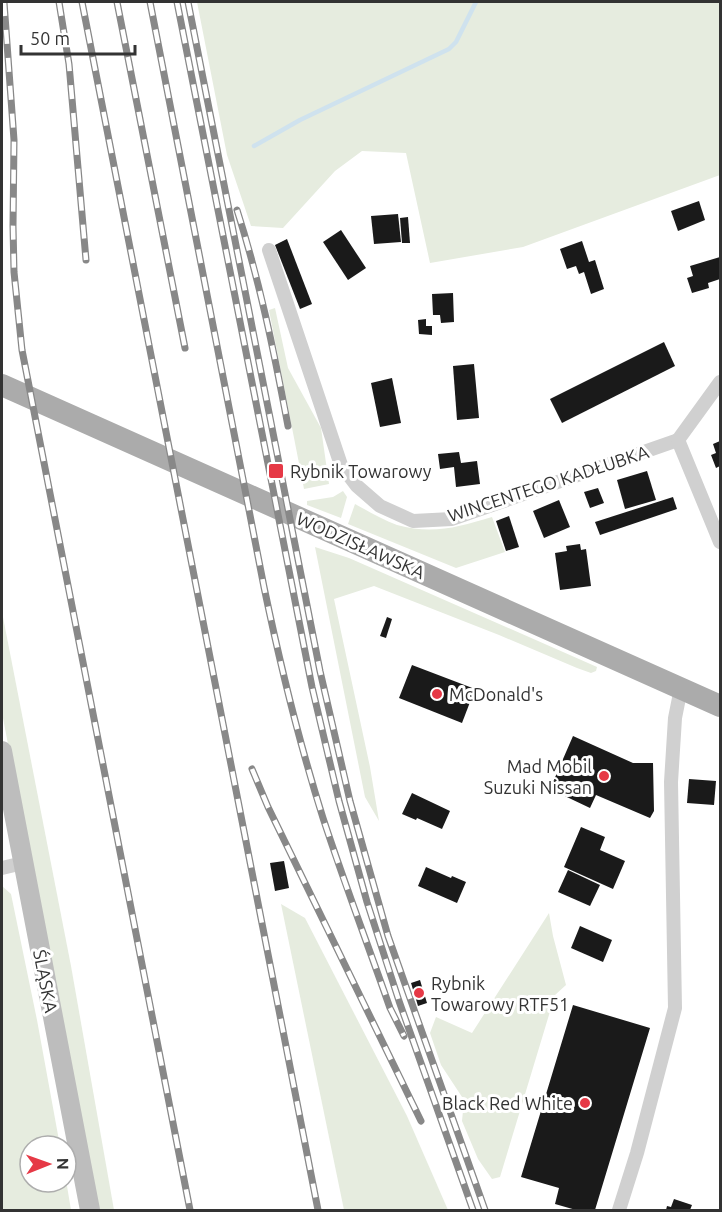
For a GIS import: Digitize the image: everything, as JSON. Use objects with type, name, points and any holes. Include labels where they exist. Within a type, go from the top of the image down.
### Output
[{"type":"main road","name":"WODZISŁAWSKA","points":[[2,385],[720,706]]},
{"type":"street","name":"WINCENTEGO KADŁUBKA","points":[[269,250],[341,465],[357,486],[380,506],[413,521],[452,519],[678,440]]},
{"type":"street","points":[[720,382],[678,440],[720,542]]},
{"type":"street","points":[[619,1210],[637,1153],[675,1008],[671,782],[675,718],[681,688]]},
{"type":"street","name":"ŚLĄSKA","points":[[2,751],[90,1210]]},
{"type":"street","points":[[2,868],[23,863]]},
{"type":"shaded area","points":[[197,2],[720,2],[720,175],[523,247],[430,263],[406,153],[362,151],[335,171],[283,228],[251,226],[227,155]]},
{"type":"shaded area","points":[[275,308],[288,368],[321,428],[329,484],[304,489],[269,310]]},
{"type":"shaded area","points":[[343,491],[347,497],[341,518],[307,505],[307,501],[333,497]]},
{"type":"shaded area","points":[[355,504],[397,525],[410,528],[434,530],[456,527],[492,517],[505,552],[456,568],[348,524]]},
{"type":"shaded area","points":[[315,547],[349,558],[588,663],[597,667],[596,671],[591,673],[577,668],[374,586],[334,599],[370,767],[379,821],[365,797]]},
{"type":"shaded area","points":[[2,612],[71,966],[114,1210],[98,1210],[2,713]]},
{"type":"shaded area","points":[[2,886],[11,894],[58,1134],[18,1134],[18,1194],[68,1194],[71,1210],[2,1210]]},
{"type":"shaded area","points":[[281,904],[305,918],[407,1116],[448,1210],[344,1210]]},
{"type":"shaded area","points":[[549,913],[566,985],[555,995],[500,1177],[492,1179],[478,1159],[462,1121],[464,1100],[441,1065],[430,1033],[436,1017],[472,1033]]},
{"type":"building","points":[[699,201],[705,220],[678,231],[671,211]]},
{"type":"building","points":[[398,214],[401,242],[374,244],[371,216]]},
{"type":"building","points":[[408,217],[410,243],[402,243],[400,218]]},
{"type":"building","points":[[341,230],[366,268],[348,280],[323,242]]},
{"type":"building","points":[[287,239],[312,304],[300,309],[275,245]]},
{"type":"building","points":[[582,241],[589,262],[595,260],[604,289],[591,294],[584,272],[579,274],[576,266],[567,269],[560,249]]},
{"type":"building","points":[[720,257],[720,279],[708,283],[709,288],[692,293],[687,278],[693,276],[690,266]]},
{"type":"building","points":[[453,293],[454,322],[441,323],[440,315],[433,315],[432,294]]},
{"type":"building","points":[[426,319],[426,326],[432,326],[432,335],[419,334],[418,320]]},
{"type":"building","points":[[664,342],[675,366],[562,423],[550,399]]},
{"type":"building","points":[[474,364],[479,418],[457,420],[453,366]]},
{"type":"building","points":[[392,378],[401,423],[380,427],[371,383]]},
{"type":"building","points":[[720,441],[720,466],[716,468],[711,455],[716,453],[713,444]]},
{"type":"building","points":[[459,452],[461,463],[477,461],[480,484],[456,487],[454,467],[440,469],[438,454]]},
{"type":"building","points":[[647,471],[656,500],[625,509],[617,480]]},
{"type":"building","points":[[598,488],[604,503],[590,508],[584,492]]},
{"type":"building","points":[[673,497],[677,509],[600,535],[595,522]]},
{"type":"building","points":[[559,500],[570,527],[544,538],[533,511]]},
{"type":"building","points":[[509,516],[519,547],[506,551],[496,521]]},
{"type":"building","points":[[580,544],[581,550],[586,549],[591,586],[560,590],[555,553],[567,551],[566,546]]},
{"type":"building","points":[[387,617],[392,619],[386,638],[380,636]]},
{"type":"building","name":"McDonald's","points":[[412,665],[475,689],[462,723],[399,698]]},
{"type":"building","name":"Mad Mobil Suzuki Nissan","points":[[573,736],[633,763],[653,763],[654,811],[650,818],[596,795],[590,808],[550,789]]},
{"type":"building","points":[[689,779],[716,781],[714,805],[687,803]]},
{"type":"building","points":[[412,793],[450,811],[442,829],[402,814]]},
{"type":"building","name":"Mad Mobil Suzuki Nissan","points":[[581,827],[605,837],[600,850],[625,861],[613,889],[564,867]]},
{"type":"building","points":[[284,861],[289,888],[275,891],[270,863]]},
{"type":"building","points":[[426,867],[466,882],[457,903],[418,886]]},
{"type":"building","points":[[568,870],[600,885],[590,906],[558,892]]},
{"type":"building","points":[[580,926],[612,940],[603,962],[571,948]]},
{"type":"building","name":"Rybnik Towarowy RTF51","points":[[420,980],[427,1003],[418,1006],[411,983]]},
{"type":"building","name":"Black Red White","points":[[573,1005],[650,1028],[595,1210],[576,1210],[555,1204],[559,1188],[521,1177]]},
{"type":"building","points":[[674,1199],[692,1205],[690,1210],[666,1210],[667,1206],[671,1207]]},
{"type":"waterway","points":[[254,146],[300,120],[449,49],[456,42],[476,2]]},
{"type":"railway","points":[[4,2],[14,140],[14,272],[22,350],[190,1210]]},
{"type":"railway","points":[[59,2],[69,64],[86,260]]},
{"type":"railway","points":[[82,2],[318,1210]]},
{"type":"railway","points":[[117,2],[185,348]]},
{"type":"railway","points":[[150,2],[283,674],[323,818],[390,1008],[404,1036]]},
{"type":"railway","points":[[177,2],[312,687],[339,801],[367,902],[399,1001],[473,1210]]},
{"type":"railway","points":[[188,2],[320,671],[350,801],[388,936],[485,1210]]},
{"type":"railway","points":[[237,210],[260,290],[288,426]]},
{"type":"railway","points":[[252,769],[268,807],[421,1121]]},
{"type":"place","name":"Rybnik Towarowy","points":[[276,471]]},
{"type":"place","name":"McDonald's","points":[[437,694]]},
{"type":"place","name":"Mad Mobil Suzuki Nissan","points":[[604,776]]},
{"type":"place","name":"Rybnik Towarowy RTF51","points":[[419,993]]},
{"type":"place","name":"Black Red White","points":[[585,1103]]}]
